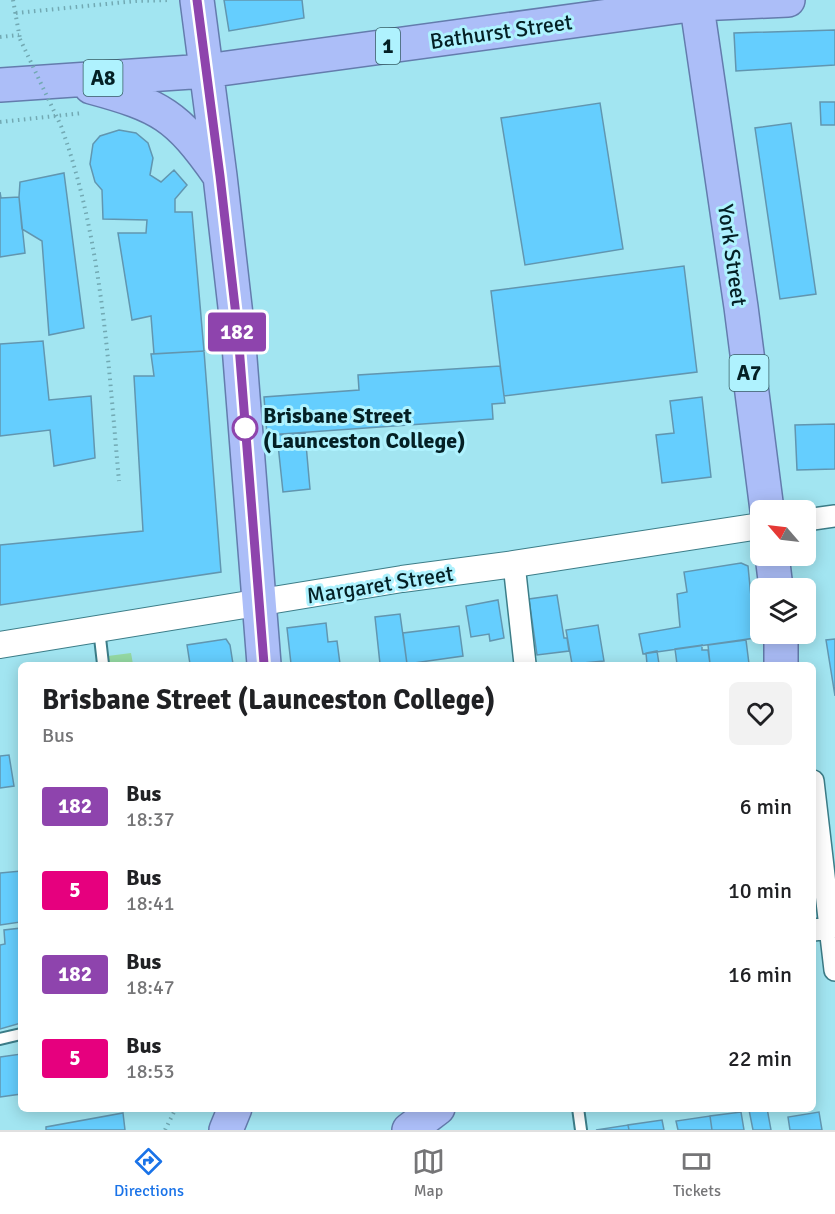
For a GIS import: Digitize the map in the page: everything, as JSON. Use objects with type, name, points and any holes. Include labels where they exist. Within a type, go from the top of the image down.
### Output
[{"type":"highway","points":[[197,0],[238,333],[264,662]]},
{"type":"highway","name":"Bathurst Street","points":[[0,85],[206,71],[697,2],[788,0]]},
{"type":"highway","name":"York Street","points":[[697,2],[741,307],[765,500]]},
{"type":"highway","points":[[66,80],[138,100],[161,111],[196,142],[220,176]]},
{"type":"highway","points":[[225,1130],[233,1112]]},
{"type":"highway","points":[[409,1130],[433,1112]]},
{"type":"street","points":[[816,519],[835,516]]},
{"type":"street","name":"Margaret Street","points":[[0,645],[402,579],[750,528]]},
{"type":"street","points":[[514,564],[525,662]]},
{"type":"street","points":[[816,831],[822,929],[835,970]]},
{"type":"lane","points":[[99,629],[103,662]]},
{"type":"lane","points":[[0,1039],[18,1035]]},
{"type":"lane","points":[[579,1112],[581,1130]]},
{"type":"path","points":[[13,0],[19,37],[61,126],[75,166],[98,277],[106,336],[119,481]]},
{"type":"path","points":[[15,13],[136,1],[171,0]]},
{"type":"path","points":[[0,37],[19,37]]},
{"type":"path","points":[[0,122],[92,113]]},
{"type":"path","points":[[165,1130],[174,1112]]},
{"type":"green space","points":[[131,653],[133,662],[109,662],[108,656]]},
{"type":"building","points":[[224,0],[302,0],[304,18],[229,31]]},
{"type":"building","points":[[835,30],[835,65],[736,71],[734,33]]},
{"type":"building","points":[[820,102],[835,102],[835,125],[821,125]]},
{"type":"building","points":[[600,103],[623,249],[525,265],[501,118]]},
{"type":"building","points":[[791,123],[816,294],[780,299],[755,128]]},
{"type":"building","points":[[119,130],[136,133],[148,143],[153,158],[150,175],[161,182],[174,170],[187,185],[175,199],[175,212],[192,212],[204,351],[154,354],[151,316],[132,320],[118,233],[146,233],[147,220],[103,219],[102,190],[95,182],[90,164],[93,144],[100,136]]},
{"type":"building","points":[[64,173],[84,328],[49,335],[42,241],[22,229],[20,182]]},
{"type":"building","points":[[0,192],[1,198],[19,197],[25,253],[0,257]]},
{"type":"building","points":[[684,266],[697,372],[504,396],[491,291]]},
{"type":"building","points":[[43,341],[49,400],[91,396],[95,458],[54,466],[50,430],[0,436],[0,344]]},
{"type":"building","points":[[204,351],[221,572],[0,605],[0,545],[143,531],[134,376],[154,376],[151,354]]},
{"type":"building","points":[[500,366],[505,403],[492,404],[493,419],[267,435],[264,397],[359,390],[358,375]]},
{"type":"building","points":[[702,397],[711,477],[662,483],[656,435],[674,433],[670,401]]},
{"type":"building","points":[[835,424],[835,469],[797,470],[795,425]]},
{"type":"building","points":[[305,433],[310,489],[283,492],[277,435]]},
{"type":"building","points":[[741,563],[748,566],[750,639],[643,654],[639,634],[680,627],[677,594],[687,592],[684,572]]},
{"type":"building","points":[[557,595],[564,638],[567,638],[569,651],[537,655],[529,599]]},
{"type":"building","points":[[498,600],[504,638],[490,641],[489,634],[471,637],[466,606]]},
{"type":"building","points":[[400,614],[407,662],[380,662],[375,617]]},
{"type":"building","points":[[326,623],[328,642],[337,641],[340,662],[291,662],[287,628]]},
{"type":"building","points":[[598,625],[604,661],[572,662],[566,630]]},
{"type":"building","points":[[459,626],[463,656],[407,662],[403,633]]},
{"type":"building","points":[[226,639],[230,645],[233,662],[190,662],[187,645]]},
{"type":"building","points":[[835,639],[835,696],[826,640]]},
{"type":"building","points":[[746,640],[749,662],[710,662],[708,645]]},
{"type":"building","points":[[702,645],[702,650],[708,650],[710,662],[677,662],[675,649]]},
{"type":"building","points":[[657,651],[659,662],[647,662],[646,653]]},
{"type":"building","points":[[9,755],[14,786],[0,788],[0,756]]},
{"type":"building","points":[[18,871],[18,922],[0,925],[0,873]]},
{"type":"building","points":[[18,928],[18,1024],[0,1029],[0,945],[5,944],[4,930]]},
{"type":"building","points":[[18,1054],[18,1094],[0,1097],[0,1057]]},
{"type":"building","points":[[741,1112],[744,1130],[712,1130],[710,1116]]},
{"type":"building","points":[[749,1112],[768,1112],[771,1130],[753,1130]]},
{"type":"building","points":[[819,1112],[822,1130],[790,1130],[788,1117]]},
{"type":"building","points":[[123,1113],[125,1130],[46,1130],[46,1127]]},
{"type":"building","points":[[710,1116],[712,1130],[678,1130],[676,1121]]},
{"type":"building","points":[[662,1120],[664,1130],[629,1130],[628,1125]]},
{"type":"building","points":[[628,1125],[629,1130],[596,1130]]},
{"type":"bus line","name":"182","points":[[197,0],[238,333],[264,662]]},
{"type":"place","name":"Brisbane Street (Launceston College)","points":[[245,428]]}]
